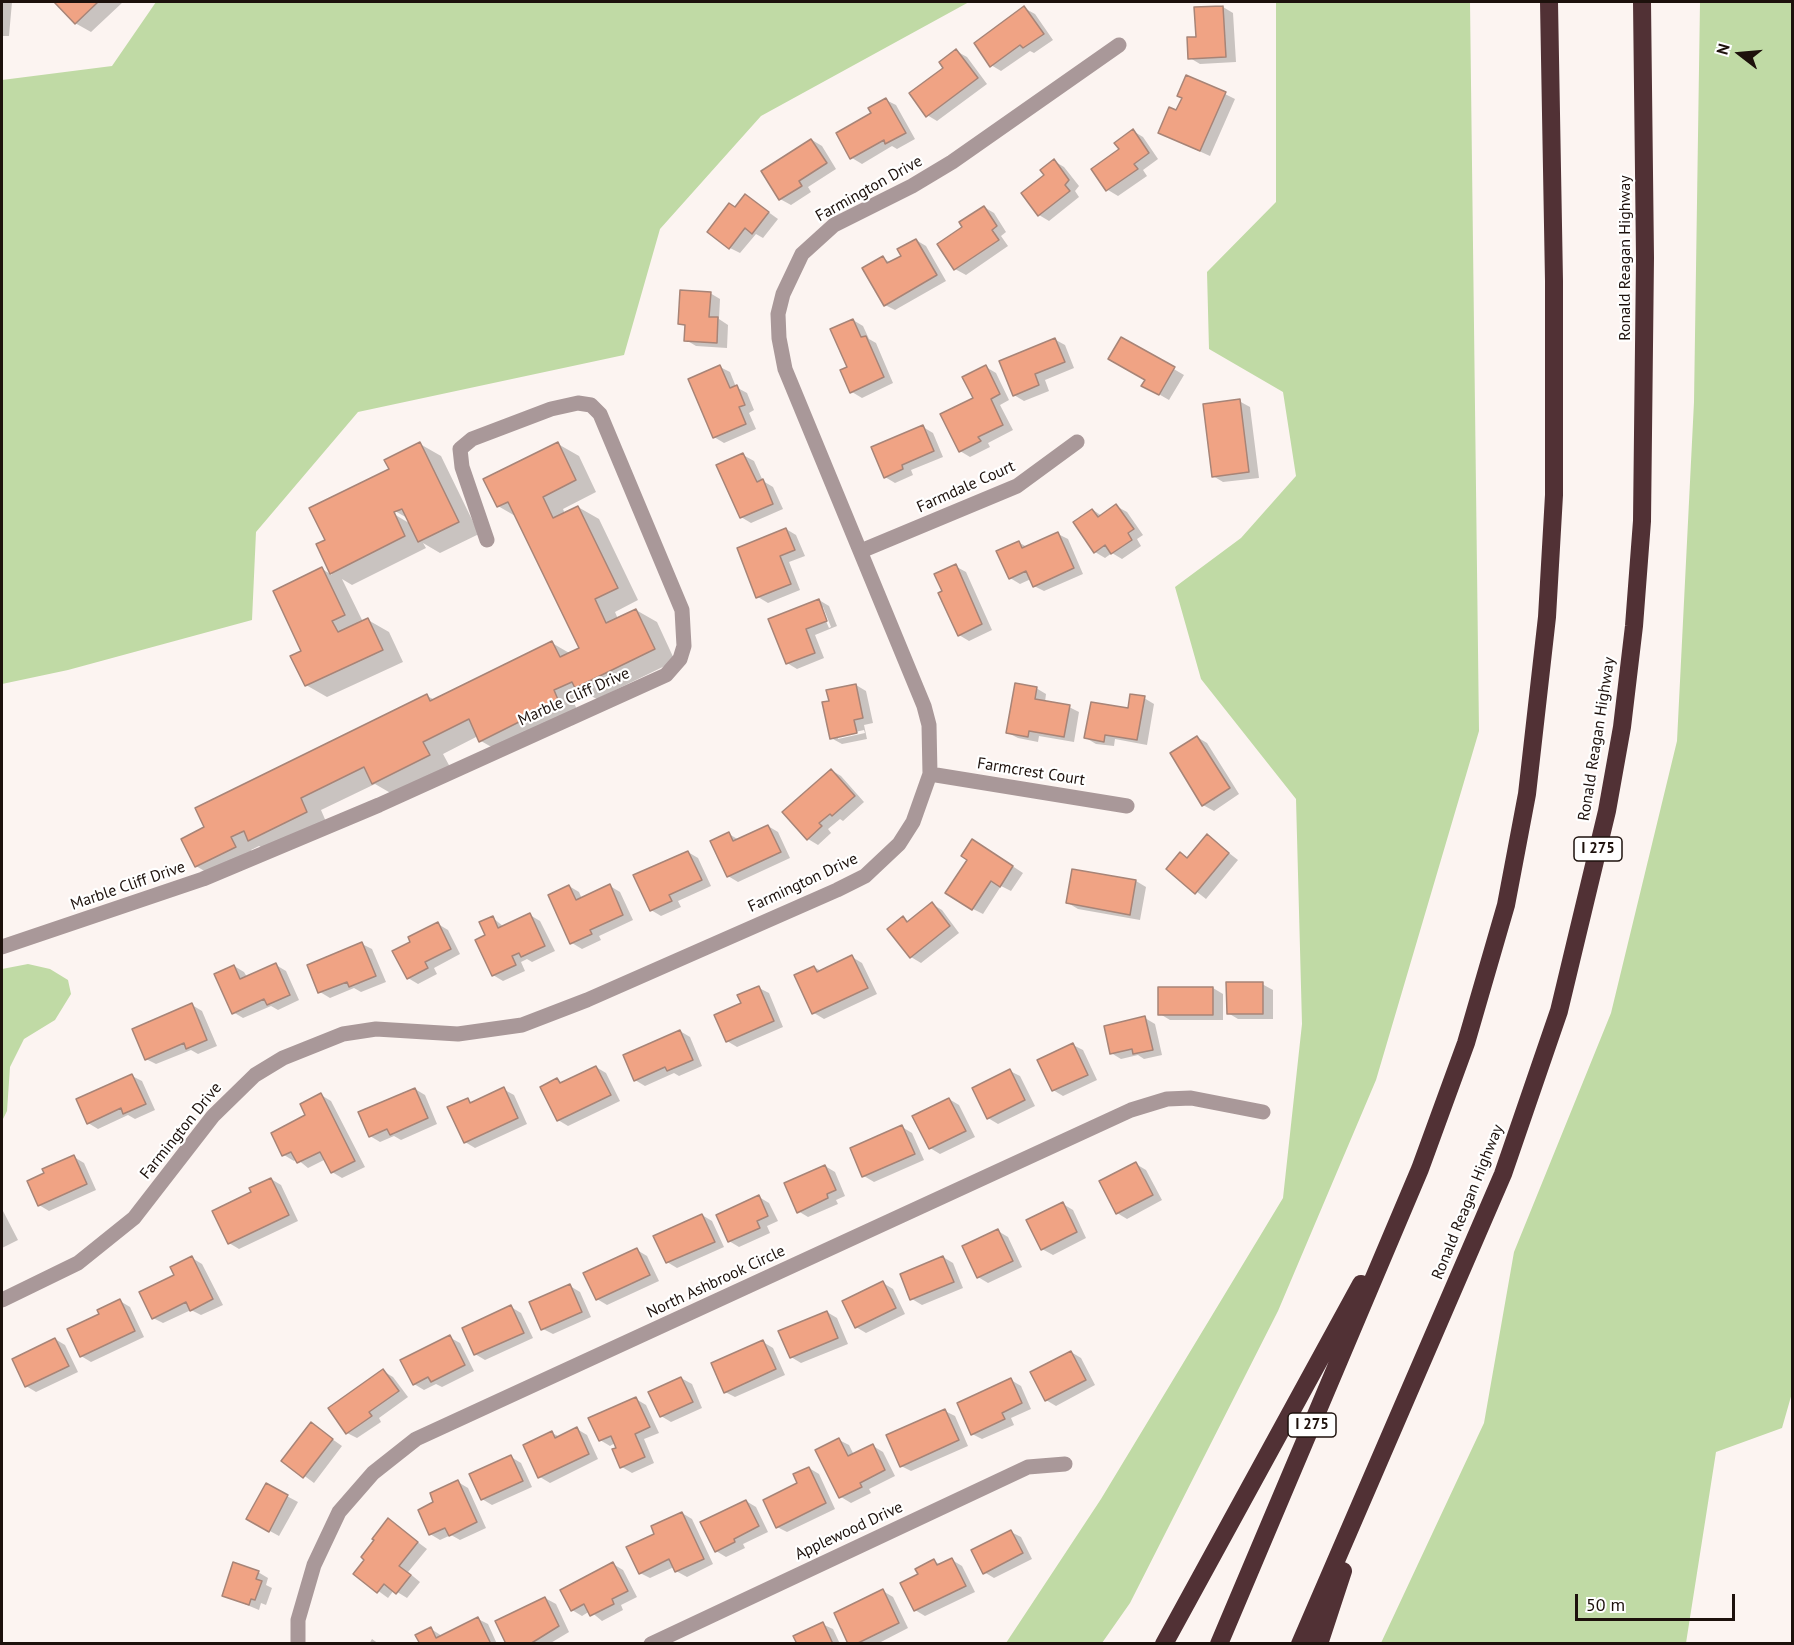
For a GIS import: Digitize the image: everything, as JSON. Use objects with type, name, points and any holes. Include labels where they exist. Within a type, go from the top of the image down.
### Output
[{"type":"highway","name":"I 275","points":[[1219,1644],[1405,1207],[1469,1033],[1506,905],[1527,794],[1547,617],[1554,495],[1554,281],[1549,2]]},
{"type":"highway","name":"Ronald Reagan Highway","points":[[1300,1644],[1503,1174],[1559,1011],[1588,897],[1620,737],[1634,626],[1642,521],[1646,258],[1642,2]]},
{"type":"highway","points":[[1164,1644],[1294,1402],[1405,1207]]},
{"type":"highway","points":[[1318,1644],[1379,1463]]},
{"type":"street","name":"Farmington Drive","points":[[2,1300],[78,1263],[135,1218],[213,1116],[255,1075],[284,1058],[343,1034],[376,1029],[458,1035],[522,1025],[609,991],[865,876],[899,844],[913,822],[930,774],[929,725],[924,706],[785,369],[779,338],[778,314],[791,272],[802,254],[834,225],[912,186],[952,162],[1119,45]]},
{"type":"street","name":"Marble Cliff Drive","points":[[2,947],[203,879],[357,814],[666,675],[680,659],[684,646],[682,610],[600,414],[591,405],[578,403],[551,409],[472,440],[460,449],[462,467],[487,540]]},
{"type":"street","name":"Farmdale Court","points":[[861,551],[1017,486],[1077,442]]},
{"type":"street","name":"Farmcrest Court","points":[[930,774],[1127,806]]},
{"type":"street","name":"North Ashbrook Circle","points":[[297,1644],[298,1620],[314,1565],[339,1512],[373,1473],[416,1439],[1131,1110],[1167,1099],[1191,1098],[1263,1112]]},
{"type":"street","name":"Applewood Drive","points":[[651,1644],[1028,1467],[1065,1464]]},
{"type":"green space","points":[[156,2],[969,2],[761,116],[660,229],[624,355],[358,412],[256,532],[252,620],[68,670],[2,684],[2,80],[112,66]]},
{"type":"green space","points":[[1276,2],[1470,2],[1479,731],[1376,1080],[1278,1311],[1130,1603],[1102,1643],[1006,1643],[1101,1499],[1283,1198],[1302,1024],[1296,799],[1201,679],[1175,587],[1241,538],[1296,476],[1283,392],[1209,349],[1207,272],[1276,202]]},
{"type":"green space","points":[[1700,2],[1792,2],[1792,1393],[1782,1428],[1716,1452],[1686,1643],[1381,1643],[1484,1423],[1514,1252],[1611,1013],[1677,741],[1694,402]]},
{"type":"green space","points":[[28,964],[50,969],[68,980],[71,994],[55,1020],[24,1039],[10,1067],[7,1111],[2,1121],[2,969]]},
{"type":"building","points":[[54,2],[98,2],[75,24]]},
{"type":"building","points":[[1024,6],[1044,34],[1023,48],[1020,45],[990,67],[974,43]]},
{"type":"building","points":[[1223,6],[1226,57],[1188,59],[1187,37],[1196,37],[1194,7]]},
{"type":"building","points":[[956,49],[978,78],[926,117],[909,93],[943,68],[939,62]]},
{"type":"building","points":[[1186,75],[1226,92],[1200,151],[1158,133],[1169,107],[1176,110],[1182,98],[1177,96]]},
{"type":"building","points":[[886,98],[906,133],[885,144],[884,140],[850,159],[836,133],[871,113],[868,108]]},
{"type":"building","points":[[1133,129],[1149,153],[1134,164],[1138,169],[1106,191],[1091,169],[1119,149],[1114,143]]},
{"type":"building","points":[[811,139],[827,163],[799,181],[802,186],[779,200],[761,171]]},
{"type":"building","points":[[1054,159],[1069,180],[1065,185],[1070,191],[1038,216],[1021,193],[1044,175],[1040,170]]},
{"type":"building","points":[[745,194],[769,212],[752,234],[745,228],[729,249],[707,232],[729,203],[735,207]]},
{"type":"building","points":[[984,206],[997,226],[992,230],[999,240],[954,270],[937,244],[962,227],[959,222]]},
{"type":"building","points":[[916,239],[937,275],[884,306],[862,268],[883,256],[887,263],[901,256],[897,249]]},
{"type":"building","points":[[680,290],[711,292],[709,317],[718,317],[717,343],[684,341],[685,325],[678,324]]},
{"type":"building","points":[[853,319],[861,337],[866,336],[884,377],[850,393],[840,370],[847,367],[830,329]]},
{"type":"building","points":[[1121,337],[1175,367],[1159,395],[1141,386],[1145,380],[1108,359]]},
{"type":"building","points":[[1055,338],[1065,362],[1035,374],[1039,385],[1013,396],[999,361]]},
{"type":"building","points":[[720,365],[730,388],[737,385],[745,405],[739,407],[746,424],[713,438],[688,379]]},
{"type":"building","points":[[986,365],[1000,394],[991,399],[1003,425],[978,437],[981,441],[959,452],[940,414],[973,398],[962,377]]},
{"type":"building","points":[[1240,399],[1249,472],[1212,477],[1203,404]]},
{"type":"building","points":[[923,425],[934,451],[902,465],[903,469],[884,478],[871,447]]},
{"type":"building","points":[[420,442],[459,522],[418,542],[402,509],[394,512],[405,536],[330,574],[316,544],[325,540],[309,508],[389,469],[384,460]]},
{"type":"building","points":[[558,442],[576,480],[543,497],[553,518],[578,506],[618,588],[595,599],[606,623],[636,609],[655,649],[575,688],[572,682],[554,690],[559,702],[479,742],[469,719],[423,742],[430,755],[372,784],[364,767],[301,798],[307,812],[248,841],[244,831],[231,837],[236,847],[195,867],[181,839],[204,827],[195,808],[427,694],[430,701],[552,641],[560,657],[579,648],[508,502],[497,507],[483,479]]},
{"type":"building","points":[[743,453],[757,482],[763,479],[773,504],[740,518],[716,465]]},
{"type":"building","points":[[1116,504],[1134,529],[1128,533],[1132,540],[1111,554],[1105,545],[1094,553],[1073,522],[1092,509],[1098,517]]},
{"type":"building","points":[[786,528],[795,550],[780,556],[791,584],[756,598],[737,548]]},
{"type":"building","points":[[1058,532],[1074,568],[1033,587],[1026,571],[1009,579],[996,551],[1019,541],[1022,548]]},
{"type":"building","points":[[956,564],[982,624],[958,636],[938,593],[942,591],[934,574]]},
{"type":"building","points":[[322,567],[345,615],[332,621],[338,632],[368,618],[383,650],[305,686],[290,656],[301,651],[273,591]]},
{"type":"building","points":[[819,599],[827,621],[806,629],[815,653],[786,664],[768,619]]},
{"type":"building","points":[[1015,683],[1037,687],[1035,699],[1070,705],[1064,737],[1029,731],[1028,737],[1006,733]]},
{"type":"building","points":[[856,684],[863,718],[854,720],[857,733],[830,739],[822,702],[829,701],[826,690]]},
{"type":"building","points":[[1130,694],[1145,696],[1137,740],[1105,735],[1104,742],[1084,738],[1091,702],[1128,708]]},
{"type":"building","points":[[1197,736],[1230,788],[1202,806],[1170,753]]},
{"type":"building","points":[[831,769],[855,796],[832,816],[830,814],[819,823],[822,826],[807,840],[782,812]]},
{"type":"building","points":[[768,825],[781,852],[727,877],[710,841],[729,832],[733,841]]},
{"type":"building","points":[[1207,834],[1229,853],[1195,894],[1166,869],[1180,852],[1187,858]]},
{"type":"building","points":[[972,839],[1013,866],[1000,887],[991,881],[972,910],[945,893],[967,860],[961,856]]},
{"type":"building","points":[[688,851],[702,880],[669,895],[672,901],[650,911],[633,875]]},
{"type":"building","points":[[1072,869],[1136,880],[1130,915],[1066,903]]},
{"type":"building","points":[[610,884],[623,915],[590,930],[592,934],[570,944],[548,895],[569,885],[576,900]]},
{"type":"building","points":[[932,902],[950,926],[910,958],[887,929],[903,916],[907,922]]},
{"type":"building","points":[[530,913],[545,946],[521,957],[519,953],[512,956],[516,965],[492,976],[475,940],[485,935],[479,922],[493,916],[498,928]]},
{"type":"building","points":[[438,922],[451,949],[425,962],[428,968],[407,979],[392,951],[410,942],[408,937]]},
{"type":"building","points":[[362,942],[376,976],[349,987],[347,982],[318,993],[307,965]]},
{"type":"building","points":[[852,955],[868,988],[812,1014],[794,975],[814,966],[817,972]]},
{"type":"building","points":[[276,963],[290,995],[267,1005],[264,999],[232,1014],[214,974],[234,965],[240,979]]},
{"type":"building","points":[[1226,982],[1263,982],[1263,1014],[1227,1014]]},
{"type":"building","points":[[759,986],[774,1021],[726,1042],[714,1015],[741,1003],[737,995]]},
{"type":"building","points":[[1158,987],[1213,987],[1213,1015],[1158,1015]]},
{"type":"building","points":[[192,1003],[207,1040],[186,1049],[184,1043],[145,1060],[132,1029]]},
{"type":"building","points":[[1145,1016],[1153,1050],[1133,1054],[1132,1049],[1110,1054],[1104,1026]]},
{"type":"building","points":[[680,1030],[693,1060],[667,1071],[665,1067],[634,1081],[623,1055]]},
{"type":"building","points":[[1073,1043],[1088,1075],[1052,1091],[1037,1060]]},
{"type":"building","points":[[596,1066],[611,1095],[557,1121],[540,1087],[557,1078],[560,1083]]},
{"type":"building","points":[[1010,1069],[1025,1100],[987,1119],[972,1088]]},
{"type":"building","points":[[132,1074],[146,1104],[123,1114],[121,1108],[87,1124],[76,1099]]},
{"type":"building","points":[[504,1087],[518,1118],[464,1143],[447,1107],[468,1098],[470,1103]]},
{"type":"building","points":[[415,1088],[428,1118],[390,1135],[387,1129],[369,1137],[358,1112]]},
{"type":"building","points":[[321,1093],[355,1161],[331,1173],[320,1152],[297,1163],[291,1152],[282,1156],[271,1133],[305,1115],[300,1104]]},
{"type":"building","points":[[949,1098],[966,1131],[929,1149],[912,1116]]},
{"type":"building","points":[[902,1125],[915,1154],[862,1177],[850,1148]]},
{"type":"building","points":[[74,1155],[87,1184],[38,1206],[27,1181],[44,1173],[42,1169]]},
{"type":"building","points":[[1136,1162],[1153,1195],[1116,1214],[1099,1181]]},
{"type":"building","points":[[825,1165],[836,1190],[827,1194],[828,1198],[797,1213],[784,1183]]},
{"type":"building","points":[[271,1178],[289,1215],[228,1244],[212,1211],[251,1192],[249,1188]]},
{"type":"building","points":[[759,1195],[768,1216],[757,1221],[760,1228],[728,1242],[716,1215]]},
{"type":"building","points":[[1063,1202],[1077,1232],[1041,1250],[1026,1220]]},
{"type":"building","points":[[702,1214],[715,1242],[666,1263],[653,1236]]},
{"type":"building","points":[[998,1229],[1013,1261],[977,1278],[962,1246]]},
{"type":"building","points":[[637,1248],[650,1275],[596,1300],[583,1273]]},
{"type":"building","points":[[192,1256],[213,1299],[190,1311],[186,1302],[152,1319],[139,1292],[174,1275],[170,1267]]},
{"type":"building","points":[[943,1256],[954,1282],[910,1300],[900,1274]]},
{"type":"building","points":[[883,1281],[896,1308],[855,1328],[842,1301]]},
{"type":"building","points":[[570,1284],[582,1312],[541,1330],[529,1302]]},
{"type":"building","points":[[120,1299],[135,1331],[80,1357],[67,1329],[99,1314],[97,1310]]},
{"type":"building","points":[[511,1305],[524,1333],[474,1355],[462,1328]]},
{"type":"building","points":[[827,1311],[838,1338],[790,1358],[778,1331]]},
{"type":"building","points":[[450,1335],[465,1365],[431,1382],[428,1377],[413,1385],[400,1360]]},
{"type":"building","points":[[55,1338],[69,1366],[25,1387],[12,1359]]},
{"type":"building","points":[[763,1340],[776,1369],[724,1393],[711,1363]]},
{"type":"building","points":[[1071,1351],[1086,1380],[1045,1401],[1030,1372]]},
{"type":"building","points":[[383,1369],[399,1391],[369,1412],[372,1416],[346,1434],[328,1408]]},
{"type":"building","points":[[681,1377],[693,1402],[660,1417],[648,1392]]},
{"type":"building","points":[[1011,1378],[1022,1403],[1002,1413],[1005,1419],[971,1435],[957,1403]]},
{"type":"building","points":[[636,1397],[650,1427],[635,1434],[645,1457],[620,1468],[612,1449],[616,1448],[611,1436],[599,1441],[588,1418]]},
{"type":"building","points":[[945,1409],[959,1440],[900,1467],[886,1435]]},
{"type":"building","points":[[311,1422],[333,1439],[303,1478],[281,1461]]},
{"type":"building","points":[[577,1427],[589,1454],[538,1478],[523,1445],[552,1431],[555,1438]]},
{"type":"building","points":[[839,1438],[848,1456],[873,1444],[885,1470],[860,1483],[862,1487],[839,1498],[815,1450]]},
{"type":"building","points":[[511,1455],[523,1481],[481,1500],[469,1474]]},
{"type":"building","points":[[809,1467],[826,1503],[776,1528],[763,1500],[797,1483],[793,1474]]},
{"type":"building","points":[[458,1480],[477,1522],[449,1536],[445,1528],[429,1535],[418,1510],[433,1502],[430,1493]]},
{"type":"building","points":[[266,1483],[288,1495],[269,1532],[246,1519]]},
{"type":"building","points":[[746,1500],[759,1526],[715,1552],[700,1522]]},
{"type":"building","points":[[682,1512],[704,1559],[675,1572],[669,1559],[639,1574],[626,1547],[654,1534],[651,1526]]},
{"type":"building","points":[[388,1518],[418,1542],[399,1566],[411,1575],[396,1594],[384,1584],[377,1593],[353,1574],[364,1560],[361,1557],[374,1540],[372,1539]]},
{"type":"building","points":[[1011,1530],[1023,1553],[983,1574],[971,1550]]},
{"type":"building","points":[[952,1558],[966,1586],[914,1611],[900,1583],[918,1574],[915,1569],[934,1559],[937,1565]]},
{"type":"building","points":[[233,1562],[259,1571],[256,1579],[262,1581],[255,1600],[251,1599],[249,1605],[222,1596]]},
{"type":"building","points":[[613,1562],[628,1591],[612,1599],[614,1604],[590,1616],[584,1604],[571,1611],[560,1590]]},
{"type":"building","points":[[883,1589],[899,1623],[856,1644],[848,1644],[834,1613]]},
{"type":"building","points":[[545,1597],[559,1626],[530,1644],[506,1644],[495,1621]]},
{"type":"building","points":[[478,1617],[491,1644],[420,1644],[415,1635],[431,1627],[436,1638]]},
{"type":"building","points":[[823,1622],[833,1644],[797,1644],[793,1636]]}]
